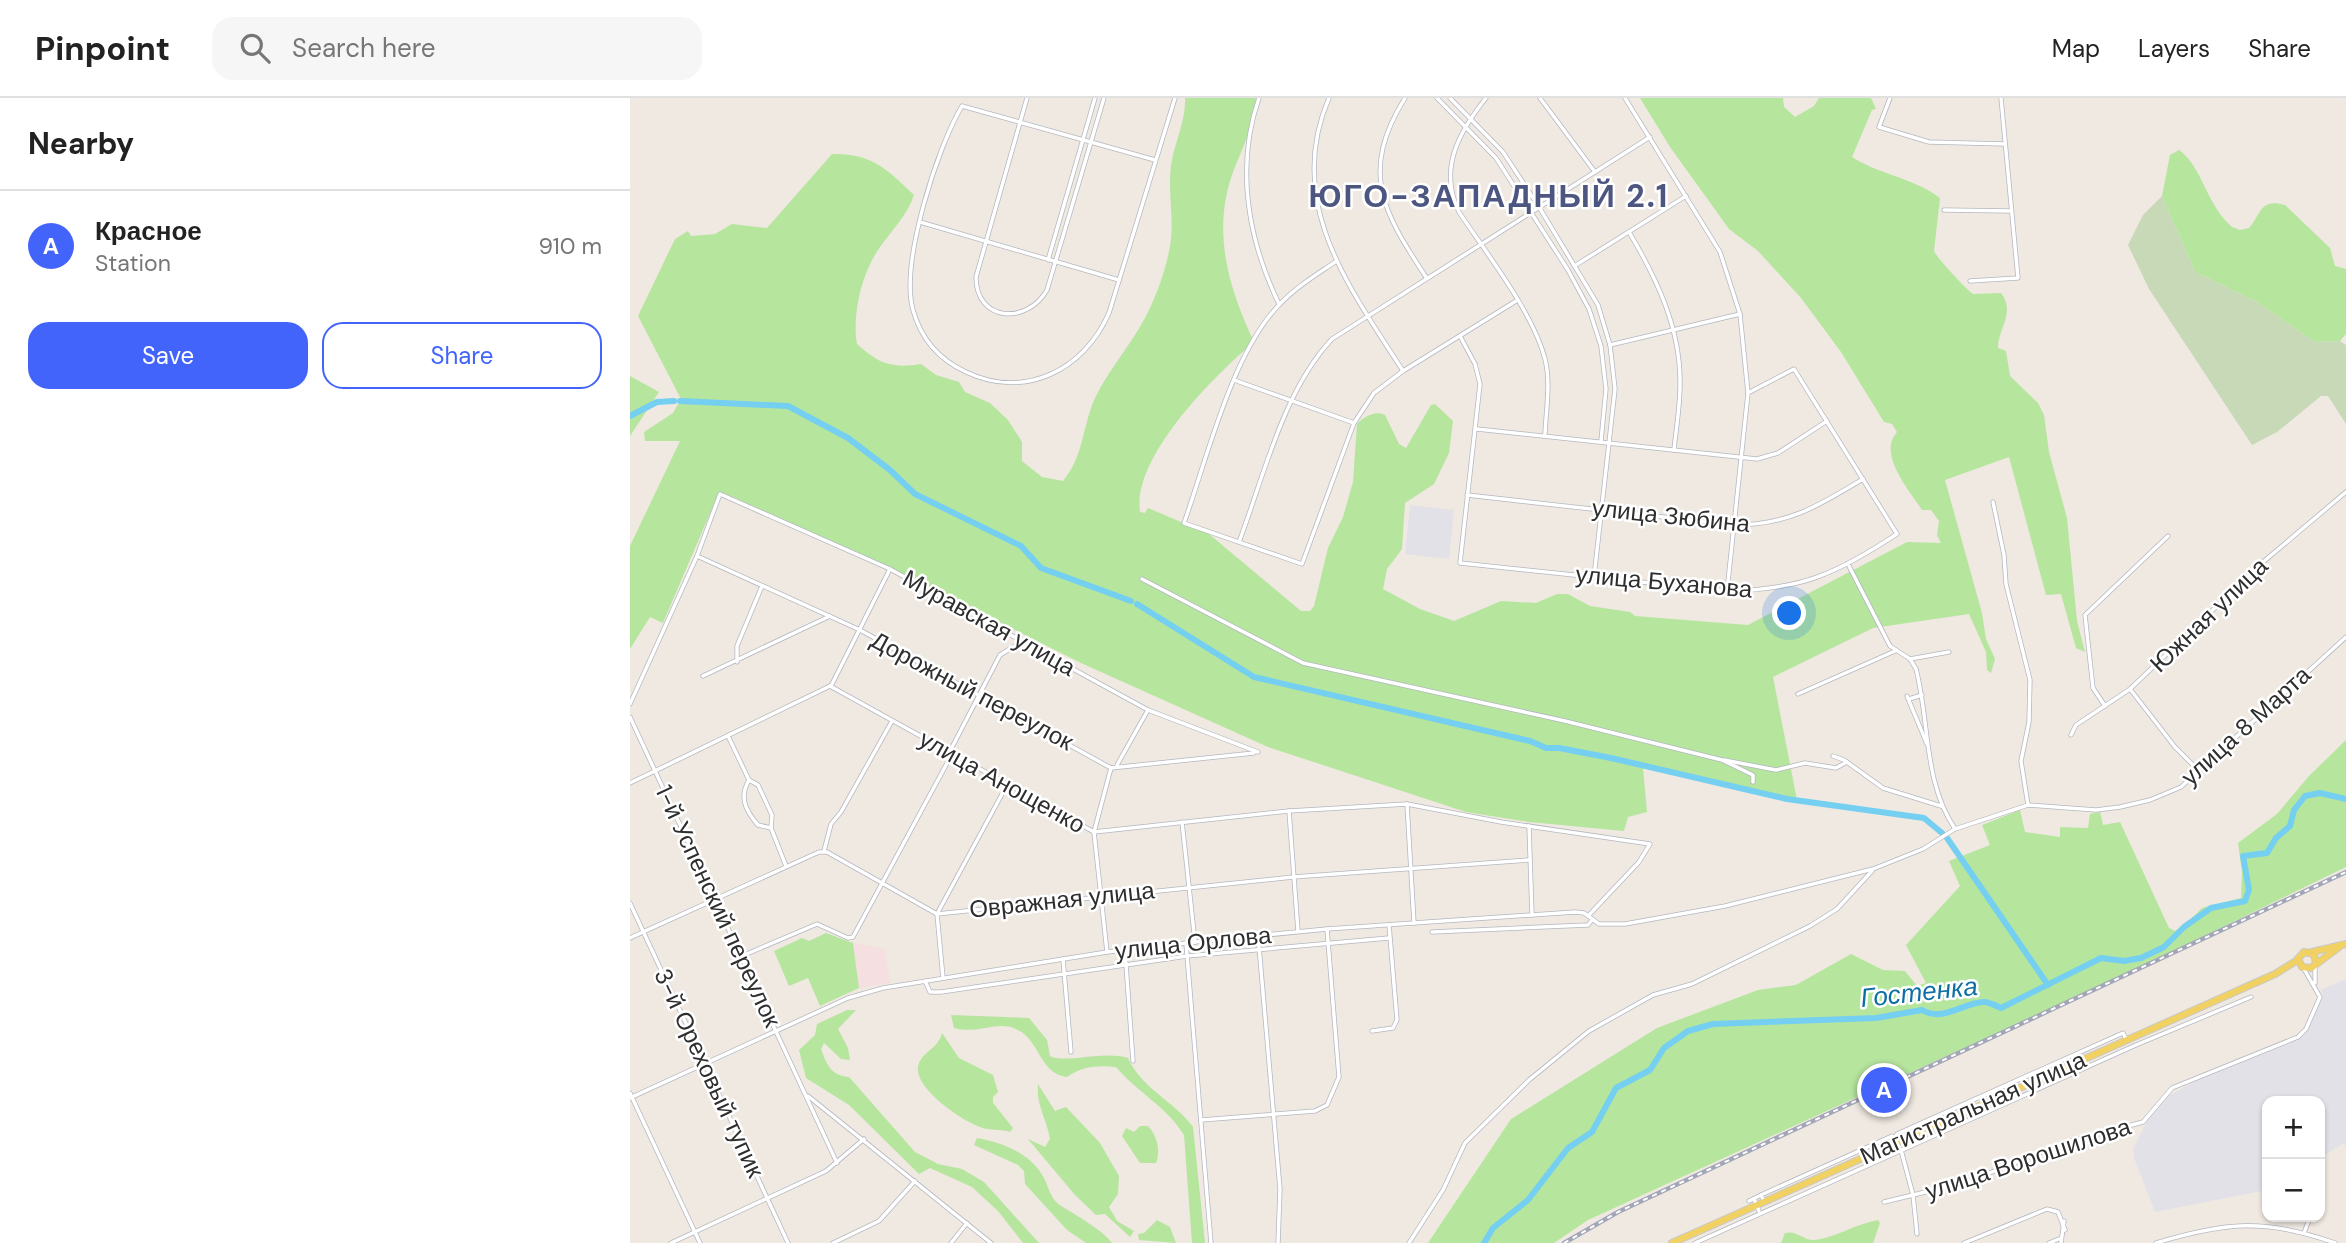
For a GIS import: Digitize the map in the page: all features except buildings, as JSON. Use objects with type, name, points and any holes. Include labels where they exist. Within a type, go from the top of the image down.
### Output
[{"type":"main road","name":"Магистральная улица","points":[[1672,1243],[1896,1137],[2275,974],[2298,959],[2302,953],[2343,945]]},
{"type":"main road","name":"Магистральная улица","points":[[2275,974],[2316,963],[2343,945]]},
{"type":"main road","points":[[2310,952],[2315,956],[2316,963]]},
{"type":"main road","points":[[2298,959],[2304,968]]},
{"type":"street","points":[[1027,98],[985,240],[976,289],[985,305],[1002,313],[1016,314],[1040,302],[1047,290],[1104,98]]},
{"type":"street","points":[[1048,260],[1096,98]]},
{"type":"street","points":[[1155,160],[961,106],[950,126],[910,259],[909,288],[917,320],[933,349],[949,364],[981,379],[1020,383],[1041,379],[1066,367],[1092,344],[1102,329],[1119,280],[1175,98]]},
{"type":"street","points":[[1259,98],[1250,129],[1246,176],[1248,210],[1257,248],[1279,304]]},
{"type":"street","points":[[1329,98],[1318,131],[1314,184],[1324,233],[1335,262],[1403,371]]},
{"type":"street","points":[[1405,98],[1387,132],[1381,156],[1382,194],[1392,223],[1426,277]]},
{"type":"street","points":[[1437,98],[1496,158],[1584,299],[1600,342],[1606,389],[1601,441]]},
{"type":"street","points":[[1450,98],[1503,152],[1576,265],[1598,305],[1610,345],[1615,389],[1594,578]]},
{"type":"street","points":[[1486,98],[1465,125],[1456,144],[1449,181],[1454,201],[1530,321],[1546,362],[1545,434]]},
{"type":"street","points":[[1540,98],[1595,172]]},
{"type":"street","points":[[1625,98],[1720,252],[1740,314],[1748,393],[1727,591]]},
{"type":"street","points":[[1890,98],[1879,127],[1929,142],[2005,144]]},
{"type":"street","points":[[1970,281],[2018,278],[2001,98]]},
{"type":"street","points":[[1239,542],[1292,400],[1317,355],[1345,329],[1650,137]]},
{"type":"street","points":[[1576,265],[1686,197]]},
{"type":"street","points":[[1944,210],[2011,211]]},
{"type":"street","points":[[920,222],[1119,280]]},
{"type":"street","points":[[1629,232],[1655,276],[1673,330],[1680,384],[1674,450]]},
{"type":"street","points":[[1335,262],[1279,304],[1234,380],[1184,523],[1302,564],[1354,423],[1374,393],[1403,371],[1516,300]]},
{"type":"street","points":[[1610,345],[1740,314]]},
{"type":"street","points":[[1460,336],[1475,364],[1480,384],[1467,495]]},
{"type":"street","points":[[1748,393],[1794,369],[1863,479]]},
{"type":"street","points":[[1234,380],[1354,423]]},
{"type":"street","points":[[1476,429],[1545,434],[1742,458],[1778,453],[1827,421]]},
{"type":"street","name":"улица Зюбина","points":[[1467,495],[1734,525],[1764,525],[1792,518],[1863,479]]},
{"type":"street","name":"улица Буханова","points":[[1467,495],[1460,563],[1727,591],[1766,590],[1789,586],[1848,565],[1897,534],[1863,479]]},
{"type":"street","name":"Южная улица","points":[[2071,735],[2076,725],[2130,690],[2263,562],[2346,492]]},
{"type":"street","name":"Муравская улица","points":[[696,556],[720,494],[890,569],[1148,709],[1258,752],[1117,765]]},
{"type":"street","points":[[1993,502],[2004,555],[2006,584],[2031,680],[2029,722],[2021,761],[2028,805]]},
{"type":"street","points":[[2105,706],[2093,688],[2085,615],[2168,536]]},
{"type":"street","points":[[630,704],[696,556]]},
{"type":"street","name":"Дорожный переулок","points":[[696,556],[860,630],[1111,768]]},
{"type":"street","points":[[1848,565],[1885,638],[1896,651],[1910,659],[1949,652]]},
{"type":"street","points":[[630,783],[830,686],[890,569]]},
{"type":"street","points":[[1142,579],[1303,663],[1565,721],[1722,760],[1776,770],[1805,763],[1836,768],[1847,762]]},
{"type":"street","points":[[737,662],[737,646],[762,586]]},
{"type":"street","points":[[703,676],[830,616]]},
{"type":"street","name":"улица 8 Марта","points":[[1599,924],[1633,923],[1725,906],[1873,869],[1923,849],[1955,829],[2028,805],[2095,810],[2120,807],[2172,792],[2346,637]]},
{"type":"street","points":[[742,956],[817,924],[848,939],[856,933],[1000,655],[1021,642]]},
{"type":"street","points":[[1798,694],[1896,651]]},
{"type":"street","points":[[1910,659],[1922,693],[1928,749],[1941,806],[1955,829]]},
{"type":"street","name":"улица Анощенко","points":[[830,686],[1094,832],[1289,811],[1407,804]]},
{"type":"street","points":[[2130,690],[2175,747],[2198,771]]},
{"type":"street","points":[[1922,693],[1908,698],[1928,749]]},
{"type":"street","points":[[1107,952],[1094,832],[1111,768],[1117,765],[1148,709]]},
{"type":"street","name":"1-й Успенский переулок","points":[[630,717],[837,1163]]},
{"type":"street","points":[[630,938],[786,866],[824,852],[831,824],[841,812],[892,721]]},
{"type":"street","points":[[728,736],[749,780],[761,790],[772,814],[771,828],[786,866]]},
{"type":"street","points":[[1833,756],[1847,762],[1883,788],[1941,806]]},
{"type":"street","points":[[1722,760],[1753,775],[1754,782]]},
{"type":"street","points":[[749,780],[743,791],[743,800],[758,825],[771,828]]},
{"type":"street","points":[[943,978],[937,914],[1007,785]]},
{"type":"street","points":[[1414,923],[1407,804],[1529,826],[1609,836],[1648,843],[1651,846],[1590,918],[1588,925],[1432,932]]},
{"type":"street","points":[[1289,811],[1298,931]]},
{"type":"street","points":[[1182,822],[1195,942]]},
{"type":"street","points":[[1529,826],[1532,915]]},
{"type":"street","name":"Овражная улица","points":[[824,852],[937,914],[1293,877],[1529,860]]},
{"type":"street","points":[[1409,1243],[1443,1190],[1465,1143],[1530,1080],[1589,1031],[1653,995],[1692,984],[1810,926],[1837,909],[1873,869]]},
{"type":"street","name":"3-й Ореховый тупик","points":[[630,903],[788,1243]]},
{"type":"street","name":"улица Орлова","points":[[631,1096],[855,995],[925,981],[1107,952],[1298,931],[1575,912],[1599,924]]},
{"type":"street","points":[[1464,919],[1467,930]]},
{"type":"street","points":[[1372,1031],[1393,1028],[1397,1020],[1389,925]]},
{"type":"street","points":[[1201,1120],[1315,1111],[1327,1105],[1339,1077],[1327,929]]},
{"type":"street","points":[[1258,935],[1280,1189],[1278,1243]]},
{"type":"street","name":"улица Орлова","points":[[925,981],[930,992],[941,992],[1127,964],[1389,939]]},
{"type":"street","points":[[1186,943],[1211,1243]]},
{"type":"street","points":[[1125,951],[1133,1061]]},
{"type":"street","points":[[1063,959],[1071,1052]]},
{"type":"street","name":"улица Ворошилова","points":[[1884,1202],[1967,1182],[2064,1143],[2143,1122],[2172,1088],[2298,1037],[2306,1029],[2319,1001],[2315,985],[2316,963]]},
{"type":"street","points":[[2304,968],[2315,985]]},
{"type":"street","points":[[1695,1243],[1755,1204],[1761,1216],[1901,1149],[2251,997]]},
{"type":"street","name":"1-й Успенский переулок","points":[[807,1094],[991,1243]]},
{"type":"street","points":[[631,1096],[700,1243]]},
{"type":"street","points":[[1896,1137],[1913,1195],[1917,1234]]},
{"type":"street","points":[[671,1243],[837,1163],[864,1139]]},
{"type":"street","points":[[2064,1143],[2064,1149]]},
{"type":"street","points":[[833,1243],[879,1221],[915,1181]]},
{"type":"street","points":[[1964,1243],[2047,1209],[2058,1212],[2064,1230]]},
{"type":"street","points":[[2049,1243],[2060,1241],[2064,1221]]},
{"type":"street","points":[[2304,1233],[2308,1222]]},
{"type":"street","points":[[951,1243],[967,1223]]},
{"type":"street","points":[[2156,1243],[2227,1225],[2262,1225],[2304,1233],[2334,1243]]},
{"type":"shaded area","points":[[1410,505],[1454,510],[1449,559],[1405,554]]},
{"type":"shaded area","points":[[853,943],[885,949],[890,983],[859,988]]},
{"type":"shaded area","points":[[2346,979],[2346,1148],[2344,1143],[2325,1155],[2325,1096],[2262,1096],[2262,1191],[2155,1212],[2133,1149],[2156,1103],[2210,1073],[2304,1036],[2323,995],[2321,990]]},
{"type":"green space","points":[[1185,98],[1256,98],[1250,128],[1232,175],[1223,218],[1226,260],[1231,281],[1254,342],[1199,396],[1162,443],[1141,490],[1140,512],[1145,513],[1148,508],[1209,534],[1301,611],[1310,611],[1314,606],[1328,548],[1343,517],[1353,482],[1357,424],[1374,414],[1385,415],[1399,444],[1406,448],[1431,405],[1435,404],[1453,421],[1449,453],[1434,484],[1405,503],[1402,549],[1387,569],[1383,589],[1420,609],[1454,621],[1501,601],[1536,603],[1557,594],[1568,594],[1590,606],[1630,612],[1635,616],[1748,625],[1907,542],[1941,543],[1937,535],[1939,521],[1931,510],[1922,510],[1893,461],[1892,441],[1897,432],[1892,424],[1884,422],[1841,352],[1801,298],[1758,251],[1729,229],[1670,147],[1640,98],[1783,98],[1784,107],[1795,117],[1814,106],[1819,98],[1871,98],[1876,109],[1872,110],[1852,157],[1930,191],[1940,198],[1934,251],[1936,255],[1973,294],[2001,293],[2005,300],[2007,314],[1998,348],[2006,351],[2010,376],[2038,403],[2044,415],[2049,452],[2067,518],[2077,621],[2085,652],[2076,648],[2061,594],[2046,595],[2009,457],[1945,480],[1982,613],[1986,639],[1995,659],[1991,673],[1987,670],[1986,652],[1969,614],[1873,628],[1773,677],[1797,800],[1643,768],[1647,812],[1628,817],[1624,831],[1529,822],[1466,812],[1268,747],[1081,663],[915,580],[724,493],[717,497],[663,623],[650,617],[630,649],[630,546],[680,441],[645,441],[644,432],[673,413],[681,399],[638,316],[675,239],[688,231],[691,236],[715,234],[732,224],[767,228],[832,154],[857,156],[877,164],[914,195],[867,271],[857,309],[857,344],[886,363],[901,366],[921,364],[936,375],[959,382],[965,392],[990,403],[1008,420],[1022,442],[1022,461],[1042,477],[1063,481],[1075,462],[1095,398],[1146,316],[1163,276],[1172,228],[1170,171],[1184,114]]},
{"type":"green space","points":[[2179,150],[2187,157],[2216,208],[2232,227],[2240,230],[2249,228],[2262,208],[2277,203],[2285,205],[2330,248],[2335,266],[2346,269],[2346,334],[2340,341],[2315,342],[2257,302],[2195,272],[2162,196],[2170,155]]},
{"type":"green space","points":[[2162,196],[2195,272],[2257,302],[2315,342],[2340,341],[2346,345],[2346,424],[2328,396],[2321,396],[2277,432],[2252,445],[2149,289],[2128,245],[2143,215]]},
{"type":"green space","points":[[630,376],[659,392],[630,436]]},
{"type":"green space","points":[[2346,740],[2346,867],[2120,977],[1588,1220],[1554,1243],[1428,1243],[1511,1119],[1657,1028],[1758,990],[1796,985],[1851,954],[1883,970],[1905,971],[1917,986],[1926,983],[1906,945],[1960,886],[1949,861],[1990,845],[1982,825],[2020,810],[2025,832],[2060,837],[2060,827],[2088,828],[2090,814],[2100,812],[2103,825],[2120,822],[2169,928],[2175,931],[2182,928],[2202,908],[2241,898],[2242,872],[2238,843],[2277,814],[2309,776]]},
{"type":"green space","points":[[826,933],[853,943],[859,988],[820,1006],[808,978],[789,986],[774,951],[802,938],[809,941]]},
{"type":"green space","points":[[847,1010],[856,1010],[838,1029],[848,1048],[850,1060],[841,1059],[824,1043],[821,1049],[830,1068],[849,1077],[915,1152],[938,1164],[962,1169],[984,1182],[1039,1243],[1023,1243],[998,1211],[972,1187],[930,1168],[919,1174],[849,1105],[806,1078],[799,1050],[815,1035],[817,1024]]},
{"type":"green space","points":[[951,1015],[1029,1018],[1047,1040],[1050,1056],[1057,1058],[1107,1055],[1128,1058],[1141,1078],[1177,1109],[1193,1127],[1205,1243],[1192,1243],[1184,1135],[1161,1108],[1116,1067],[1090,1067],[1067,1077],[1058,1075],[1045,1064],[1031,1042],[1018,1030],[1003,1026],[972,1030],[954,1028]]},
{"type":"green space","points":[[942,1033],[959,1058],[993,1075],[998,1092],[993,1097],[993,1103],[1013,1128],[1010,1132],[979,1127],[968,1122],[933,1096],[925,1086],[919,1076],[918,1067]]},
{"type":"green space","points":[[1038,1084],[1055,1111],[1066,1107],[1100,1143],[1119,1176],[1118,1194],[1109,1207],[1117,1221],[1134,1231],[1130,1237],[1105,1214],[1096,1215],[1075,1195],[1028,1139],[1045,1147],[1050,1139],[1039,1099]]},
{"type":"green space","points":[[1140,1126],[1148,1126],[1156,1139],[1156,1163],[1140,1163],[1122,1136],[1126,1128],[1134,1132]]},
{"type":"green space","points":[[977,1138],[1006,1146],[1024,1156],[1038,1169],[1058,1203],[1112,1243],[1086,1243],[1067,1230],[1025,1184],[1024,1171],[1018,1165],[974,1145]]},
{"type":"green space","points":[[1157,1220],[1170,1227],[1176,1243],[1139,1240],[1138,1234],[1144,1233]]},
{"type":"green space","points":[[1878,1220],[1880,1223],[1873,1243],[1781,1243],[1785,1233],[1815,1240]]},
{"type":"waterway","points":[[630,416],[657,402],[674,401]]},
{"type":"waterway","points":[[680,401],[788,406],[848,438],[890,470],[915,494],[1021,546],[1041,568],[1131,601]]},
{"type":"waterway","points":[[1137,604],[1254,677],[1530,741],[1546,748],[1611,758],[1787,799],[1924,818],[1942,833]]},
{"type":"waterway","name":"Гостенка","points":[[1484,1243],[1493,1228],[1528,1200],[1568,1148],[1592,1132],[1616,1088],[1650,1070],[1664,1048],[1688,1031],[1713,1024],[1876,1018],[1922,1010],[1938,1014],[1985,1002],[2001,1008],[2101,958],[2124,961],[2141,958],[2164,947],[2184,927],[2211,908],[2245,901],[2249,890],[2243,856],[2267,853],[2276,838],[2290,826],[2294,810],[2305,796],[2320,793],[2346,799]]},
{"type":"waterway","points":[[1947,838],[2048,985]]},
{"type":"railway","points":[[1564,1243],[1618,1212],[2346,872]]},
{"type":"place","name":"Красное","points":[[1884,1090]]},
{"type":"district","name":"ЮГО-ЗАПАДНЫЙ 2.1","points":[[1489,196]]}]
